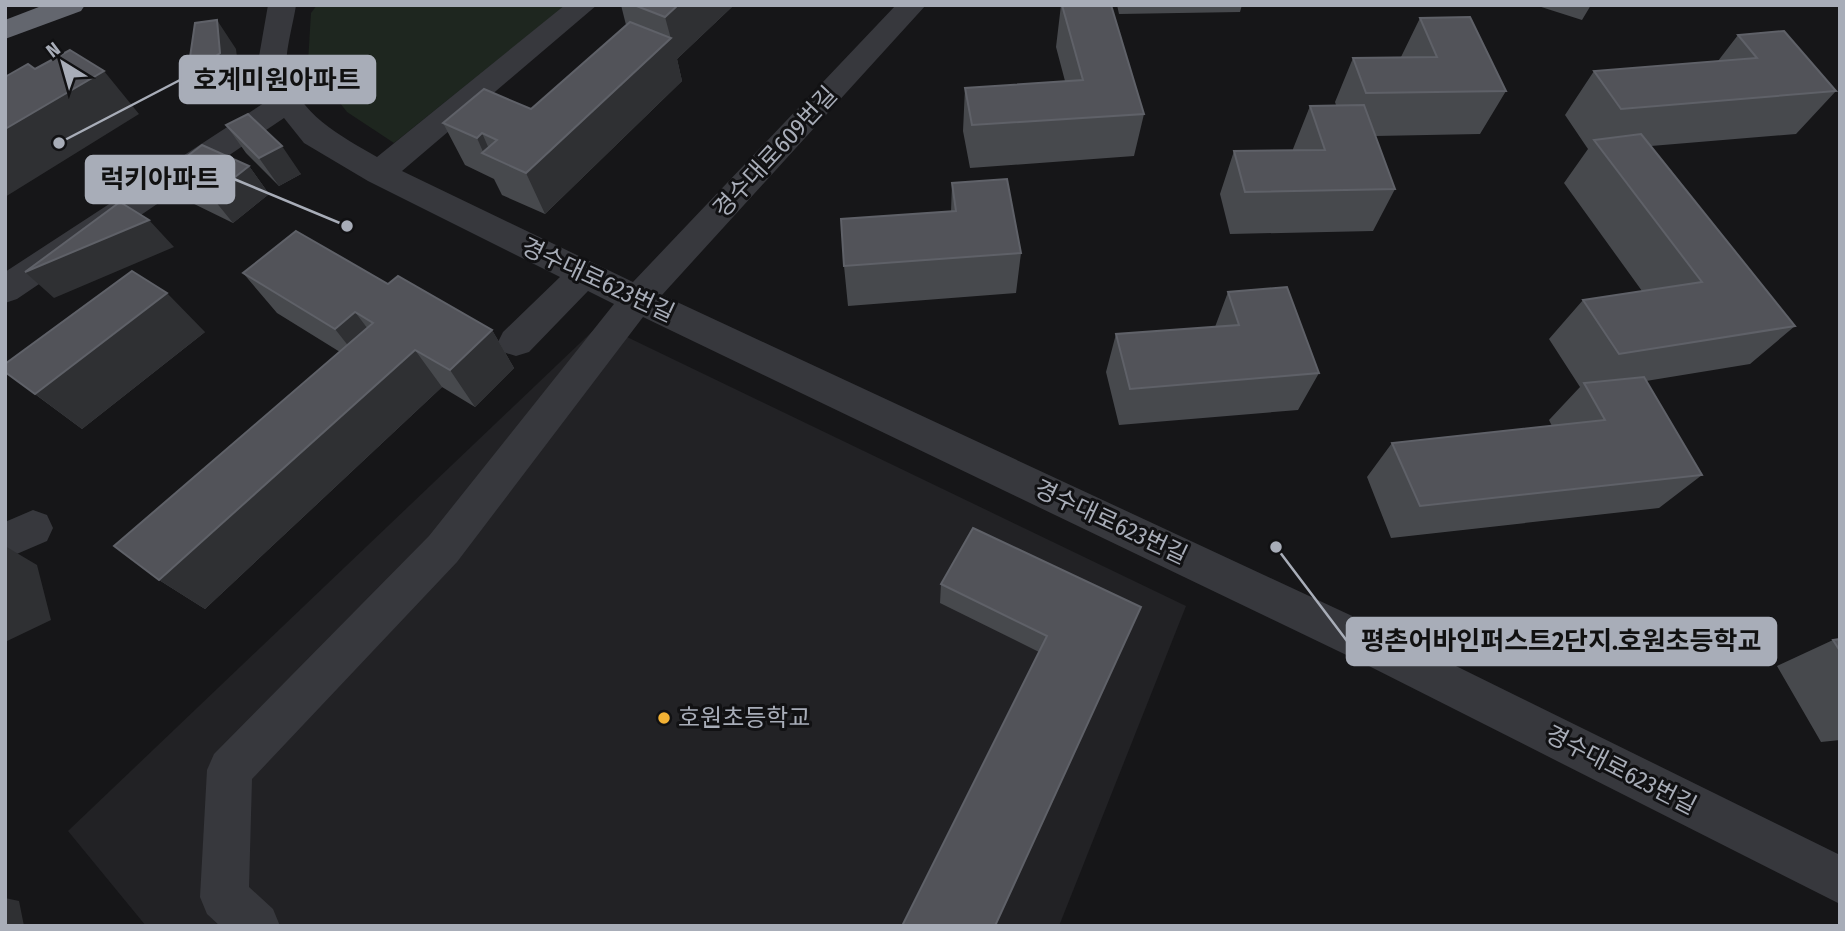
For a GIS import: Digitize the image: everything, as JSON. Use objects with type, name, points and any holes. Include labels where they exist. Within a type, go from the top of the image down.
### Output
[{"type":"highway","points":[[5,30],[71,5]]},
{"type":"street","name":"경수대로623번길","points":[[282,5],[272,68],[287,102],[315,135],[379,173],[584,274],[1366,643],[1840,880]]},
{"type":"street","points":[[379,173],[583,5]]},
{"type":"street","name":"경수대로609번길","points":[[256,926],[225,897],[230,770],[443,549],[638,299],[912,5]]},
{"type":"street","points":[[5,290],[287,102]]},
{"type":"street","points":[[516,342],[584,274]]},
{"type":"shaded area","points":[[317,5],[566,5],[394,143],[347,112],[308,62],[311,13]]},
{"type":"shaded area","name":"호원초등학교","points":[[600,324],[1186,606],[1059,926],[146,926],[68,831]]},
{"type":"building","points":[[634,5],[678,5],[665,17]]},
{"type":"building","points":[[1062,5],[1111,5],[1144,114],[972,125],[965,88],[1083,80]]},
{"type":"building","points":[[1470,17],[1506,91],[1366,93],[1353,58],[1437,57],[1420,18]]},
{"type":"building","points":[[217,20],[220,53],[196,71],[190,57],[195,23]]},
{"type":"building","points":[[630,22],[671,38],[526,173],[482,153],[497,140],[482,133],[477,138],[443,123],[484,89],[531,109]]},
{"type":"building","points":[[1784,31],[1836,91],[1621,109],[1594,71],[1757,58],[1738,35]]},
{"type":"building","points":[[70,50],[104,71],[5,129],[5,77],[28,64],[35,69]]},
{"type":"building","points":[[1364,105],[1395,189],[1245,192],[1234,151],[1325,150],[1310,106]]},
{"type":"building","points":[[248,114],[282,146],[259,158],[226,125]]},
{"type":"building","points":[[1641,134],[1795,326],[1619,354],[1583,300],[1702,282],[1594,140]]},
{"type":"building","points":[[202,145],[249,166],[211,196],[164,174]]},
{"type":"building","points":[[1007,179],[1021,253],[844,266],[841,219],[956,211],[952,183]]},
{"type":"building","points":[[120,202],[149,220],[25,272]]},
{"type":"building","points":[[296,231],[388,284],[398,276],[492,330],[450,370],[415,350],[159,580],[114,546],[373,323],[355,312],[335,329],[243,273]]},
{"type":"building","points":[[132,271],[167,293],[35,394],[5,372],[5,364]]},
{"type":"building","points":[[1287,287],[1319,373],[1130,389],[1116,334],[1239,325],[1228,292]]},
{"type":"building","points":[[1644,377],[1702,475],[1420,506],[1392,443],[1605,420],[1584,383]]},
{"type":"building","points":[[973,528],[1141,607],[995,926],[902,926],[1047,636],[941,584]]},
{"type":"building","points":[[1840,639],[1840,651],[1833,640]]},
{"type":"place","name":"호계미원아파트","points":[[59,143]]},
{"type":"place","name":"럭키아파트","points":[[347,226]]},
{"type":"place","name":"평촌어바인퍼스트2단지.호원초등학교","points":[[1276,547]]},
{"type":"place","name":"호원초등학교","points":[[664,718]]}]
